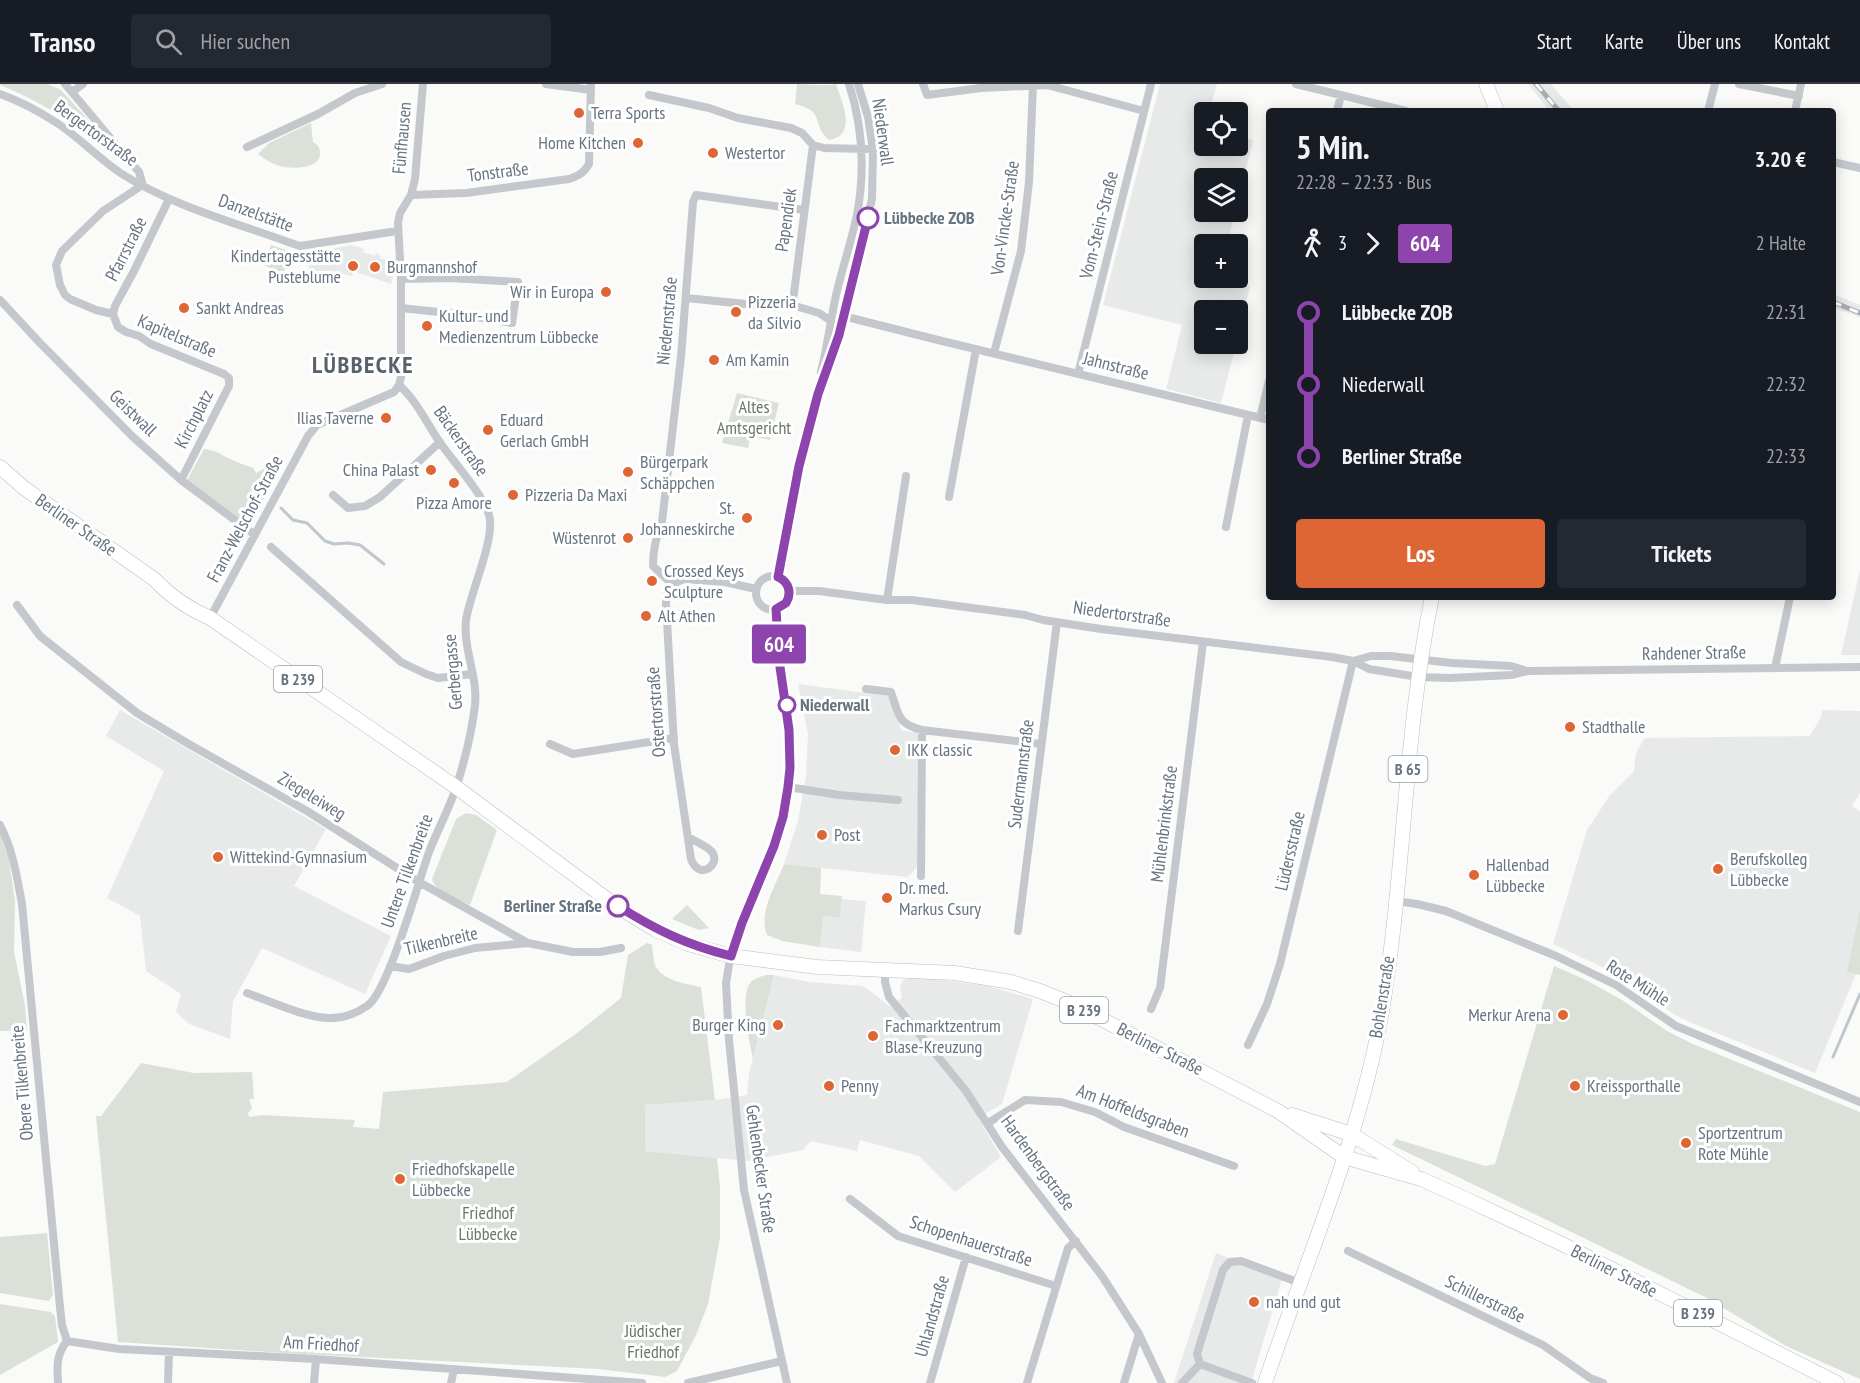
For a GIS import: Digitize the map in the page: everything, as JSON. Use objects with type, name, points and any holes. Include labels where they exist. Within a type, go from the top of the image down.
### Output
[{"type":"main road","points":[[1486,84],[1496,108]]},
{"type":"main road","name":"Berliner Straße","points":[[0,467],[24,488],[154,579],[165,591],[196,612],[210,618],[456,787],[612,903],[667,934],[705,950],[731,956],[817,967],[955,973],[1011,982],[1040,991],[1106,1021],[1278,1111],[1344,1157],[1421,1179],[1560,1243],[1837,1383]]},
{"type":"main road","name":"Bohlenstraße","points":[[1265,1383],[1344,1157],[1375,1047],[1396,901],[1415,696],[1431,600]]},
{"type":"main road","name":"Berliner Straße","points":[[1278,1111],[1351,1134],[1421,1179]]},
{"type":"street","points":[[65,84],[140,172],[141,184]]},
{"type":"street","points":[[72,92],[83,84]]},
{"type":"street","points":[[247,147],[324,111],[355,93],[381,84]]},
{"type":"street","name":"Fünfhausen","points":[[411,195],[419,147],[423,84]]},
{"type":"street","points":[[546,84],[591,87]]},
{"type":"street","name":"Niederwall","points":[[778,577],[799,466],[818,394],[831,321],[861,185],[860,126],[849,84]]},
{"type":"street","name":"Niederwall","points":[[818,394],[839,335],[872,199],[873,150],[868,117],[858,84]]},
{"type":"street","points":[[923,84],[927,95],[1047,85],[1144,111]]},
{"type":"street","name":"Vom-Stein-Straße","points":[[1078,374],[1151,84]]},
{"type":"street","points":[[1296,84],[1394,108]]},
{"type":"street","points":[[1709,108],[1715,84]]},
{"type":"street","points":[[1739,84],[1799,96]]},
{"type":"street","points":[[1796,108],[1801,84]]},
{"type":"street","name":"Von-Vincke-Straße","points":[[994,353],[1020,251],[1029,183],[1033,85]]},
{"type":"street","name":"Tonstraße","points":[[411,195],[466,193],[579,176],[589,164],[591,87]]},
{"type":"street","name":"Bergertorstraße","points":[[0,94],[33,109],[58,124],[121,173],[141,184]]},
{"type":"street","points":[[649,95],[709,108],[738,118],[791,128],[802,133],[813,145],[837,149],[862,147],[873,150]]},
{"type":"street","points":[[1337,108],[1341,95]]},
{"type":"street","name":"Papendiek","points":[[793,300],[813,145]]},
{"type":"street","points":[[1836,163],[1860,168]]},
{"type":"street","name":"Danzelstätte","points":[[141,184],[169,199],[300,246],[398,231]]},
{"type":"street","name":"Kapitelstraße","points":[[141,184],[104,211],[62,251],[56,265],[60,285],[70,299],[96,310],[113,314],[118,327],[126,332],[224,374]]},
{"type":"street","points":[[399,386],[402,279],[398,231],[400,213],[411,195]]},
{"type":"street","name":"Niedernstraße","points":[[672,584],[654,566],[653,557],[657,532],[662,522],[681,357],[693,202],[696,195],[804,210]]},
{"type":"street","name":"Pfarrstraße","points":[[113,314],[169,199]]},
{"type":"street","points":[[401,308],[512,323],[518,282],[450,278],[402,279]]},
{"type":"street","points":[[686,298],[776,307],[793,300],[795,306],[819,313],[831,321]]},
{"type":"street","name":"Geistwall","points":[[0,300],[108,413],[181,480],[255,535]]},
{"type":"street","name":"Jahnstraße","points":[[843,315],[976,350],[1264,419]]},
{"type":"street","points":[[949,497],[976,350]]},
{"type":"street","name":"Kirchplatz","points":[[181,480],[229,386],[229,378],[224,374]]},
{"type":"street","name":"Franz-Welschof-Straße","points":[[210,618],[308,436],[317,425],[394,392],[399,386]]},
{"type":"street","name":"Bäckerstraße","points":[[399,386],[415,402],[440,442],[483,501],[490,519]]},
{"type":"street","points":[[1264,419],[1266,404]]},
{"type":"street","points":[[1226,527],[1248,415]]},
{"type":"street","points":[[333,495],[348,508],[365,506],[380,497],[440,442]]},
{"type":"street","points":[[887,600],[906,476]]},
{"type":"street","name":"Gerbergasse","points":[[456,787],[473,723],[476,702],[466,638],[469,604],[484,556],[490,519]]},
{"type":"street","points":[[272,547],[401,662],[438,678],[472,674]]},
{"type":"street","points":[[778,577],[785,582],[789,591],[786,603],[776,609],[770,609],[760,604],[756,597],[756,589],[766,578],[778,577]]},
{"type":"street","points":[[672,584],[684,579],[725,582],[756,589]]},
{"type":"street","name":"Ostertorstraße","points":[[672,584],[667,592],[666,603],[674,738],[688,837]]},
{"type":"street","name":"Niedertorstraße","points":[[789,591],[819,591],[887,600],[912,600],[1025,615],[1057,622],[1353,661],[1369,669],[1418,677]]},
{"type":"street","points":[[1775,668],[1789,600]]},
{"type":"street","name":"Ziegeleiweg","points":[[17,605],[40,636],[137,713],[307,811],[419,882],[528,943],[573,952],[600,952],[621,948]]},
{"type":"street","points":[[731,956],[774,846],[783,817],[788,787],[789,730],[779,660],[776,609]]},
{"type":"street","name":"Sudermannstraße","points":[[1018,931],[1057,622]]},
{"type":"street","name":"Mühlenbrinkstraße","points":[[1151,1009],[1160,988],[1203,642]]},
{"type":"street","name":"Niedertorstraße","points":[[1353,661],[1371,656],[1421,659]]},
{"type":"street","name":"Rahdener Straße","points":[[1421,659],[1511,666],[1528,671]]},
{"type":"street","name":"Lüdersstraße","points":[[1248,1045],[1267,1004],[1280,964],[1353,661]]},
{"type":"street","name":"Rahdener Straße","points":[[1418,677],[1450,678],[1528,671],[1860,667]]},
{"type":"street","points":[[866,689],[891,692],[902,722],[909,727],[1041,744]]},
{"type":"street","points":[[921,876],[922,730]]},
{"type":"street","points":[[550,744],[573,754],[674,738]]},
{"type":"street","name":"Untere Tilkenbreite","points":[[390,966],[430,851],[456,787]]},
{"type":"street","points":[[788,787],[839,795],[898,800]]},
{"type":"street","name":"Obere Tilkenbreite","points":[[0,825],[15,868],[22,904],[60,1307],[67,1341]]},
{"type":"street","name":"Rote Mühle","points":[[1396,901],[1446,911],[1556,956],[1616,985],[1676,1026],[1860,1102]]},
{"type":"street","name":"Tilkenbreite","points":[[247,993],[309,1015],[329,1018],[347,1016],[370,1005],[384,983],[390,966],[409,969],[475,948],[528,943]]},
{"type":"street","name":"Gehlenbecker Straße","points":[[731,956],[726,983],[729,1040],[742,1172],[752,1228],[787,1383]]},
{"type":"street","name":"Hardenbergstraße","points":[[885,969],[885,982],[889,996],[966,1091],[1002,1147],[1102,1276],[1139,1334],[1162,1383]]},
{"type":"street","name":"Am Hoffeldsgraben","points":[[988,1123],[1025,1100],[1061,1102],[1095,1112],[1124,1127],[1234,1166]]},
{"type":"street","name":"Schopenhauerstraße","points":[[850,1199],[897,1236],[1056,1286]]},
{"type":"street","points":[[1027,1383],[1068,1248],[1076,1241]]},
{"type":"street","name":"Schillerstraße","points":[[1348,1251],[1543,1345],[1590,1378],[1603,1383]]},
{"type":"street","name":"Uhlandstraße","points":[[930,1383],[966,1257]]},
{"type":"street","points":[[1200,1364],[1197,1354],[1223,1270],[1230,1262],[1241,1261],[1300,1283]]},
{"type":"street","points":[[1124,1383],[1139,1334]]},
{"type":"street","points":[[58,1383],[57,1361],[67,1341]]},
{"type":"street","name":"Am Friedhof","points":[[67,1341],[119,1349],[316,1359],[574,1380],[642,1383]]},
{"type":"street","points":[[168,1383],[169,1352]]},
{"type":"street","points":[[314,1383],[316,1359]]},
{"type":"street","points":[[688,1383],[782,1361]]},
{"type":"street","points":[[1182,1383],[1200,1364]]},
{"type":"street","points":[[1200,1364],[1252,1383]]},
{"type":"street","points":[[451,1383],[454,1369]]},
{"type":"shaded area","points":[[1160,84],[1217,84],[1212,102],[1194,102],[1194,156],[1248,156],[1248,139],[1253,140],[1246,168],[1194,168],[1194,222],[1232,222],[1230,234],[1194,234],[1194,288],[1248,288],[1250,286],[1247,300],[1194,300],[1194,354],[1233,354],[1221,403],[1166,389],[1182,325],[1103,305]]},
{"type":"shaded area","points":[[1528,84],[1551,84],[1571,108],[1548,108]]},
{"type":"shaded area","name":"Kindertagesstätte Pusteblume","points":[[352,245],[375,256],[376,253],[380,255],[380,258],[392,259],[392,262],[397,264],[391,284],[353,271],[352,276],[335,272],[333,281],[308,271],[313,252]]},
{"type":"shaded area","points":[[1836,295],[1860,305],[1860,317],[1836,309]]},
{"type":"shaded area","points":[[1860,570],[1860,655],[1841,655]]},
{"type":"shaded area","points":[[798,684],[888,696],[901,730],[918,733],[917,867],[908,877],[784,864],[798,821],[806,776],[808,734]]},
{"type":"shaded area","name":"Wittekind-Gymnasium","points":[[120,710],[326,829],[294,886],[391,936],[365,994],[262,948],[233,1001],[230,1039],[189,1024],[176,1012],[181,994],[146,971],[140,916],[107,898],[164,771],[106,736]]},
{"type":"shaded area","name":"Berufskolleg Lübbecke","points":[[1822,710],[1860,711],[1860,793],[1852,806],[1860,811],[1860,909],[1848,972],[1856,974],[1815,1073],[1675,1015],[1630,983],[1553,944],[1587,830],[1610,795],[1634,771],[1636,753],[1645,738],[1810,736],[1821,717]]},
{"type":"shaded area","points":[[842,899],[866,901],[861,952],[820,947],[823,916],[840,918]]},
{"type":"shaded area","points":[[774,975],[809,982],[862,986],[889,1006],[902,998],[900,987],[903,980],[912,978],[988,986],[1033,999],[1002,1104],[978,1118],[1001,1157],[955,1192],[919,1156],[860,1140],[857,1151],[811,1141],[803,1150],[749,1161],[645,1151],[645,1105],[715,1100],[747,1095],[749,1073]]},
{"type":"shaded area","points":[[1216,1253],[1282,1279],[1251,1383],[1174,1383]]},
{"type":"green space","points":[[0,84],[48,84],[61,90],[114,148],[126,165],[67,120]]},
{"type":"green space","points":[[797,84],[836,84],[846,117],[846,125],[838,137],[829,140],[823,134],[815,114],[795,104]]},
{"type":"green space","points":[[311,123],[313,142],[320,151],[316,163],[297,168],[285,167],[271,163],[258,154],[269,143]]},
{"type":"green space","points":[[271,245],[288,251],[291,255],[282,277],[278,275],[279,272],[264,265]]},
{"type":"green space","name":"Altes Amtsgericht","points":[[737,393],[779,403],[770,440],[751,436],[748,448],[722,443]]},
{"type":"green space","points":[[204,449],[253,468],[256,473],[276,462],[281,466],[249,526],[187,480]]},
{"type":"green space","points":[[466,813],[476,815],[497,830],[470,905],[442,892],[432,879],[456,819]]},
{"type":"green space","points":[[0,833],[9,861],[15,900],[14,952],[25,1005],[27,1030],[0,1031]]},
{"type":"green space","points":[[784,864],[821,868],[820,894],[842,896],[840,918],[823,916],[820,947],[782,941],[767,935],[766,908]]},
{"type":"green space","points":[[687,905],[709,928],[699,930],[672,919]]},
{"type":"green space","points":[[1860,909],[1860,975],[1847,972]]},
{"type":"green space","name":"Friedhof Lübbecke","points":[[647,943],[652,945],[655,965],[663,975],[675,981],[701,987],[715,1100],[645,1105],[645,1151],[717,1158],[720,1187],[720,1238],[708,1304],[696,1335],[677,1371],[665,1377],[598,1369],[118,1342],[96,1116],[101,1116],[141,1063],[194,1073],[252,1072],[254,1099],[249,1099],[252,1108],[248,1113],[249,1117],[262,1115],[355,1120],[353,1127],[379,1129],[383,1092],[507,1082],[577,1033],[621,998],[628,955]]},
{"type":"green space","name":"Sportzentrum Rote Mühle","points":[[1554,966],[1622,1000],[1667,1031],[1693,1044],[1860,1112],[1860,1379],[1786,1346],[1707,1298],[1392,1145],[1396,1139],[1485,1166],[1495,1164]]},
{"type":"green space","points":[[774,975],[753,1058],[746,1020],[747,990],[755,979]]},
{"type":"green space","points":[[47,1233],[53,1295],[49,1301],[0,1293],[0,1237]]},
{"type":"green space","points":[[0,1304],[51,1312],[55,1316],[58,1342],[0,1375]]},
{"type":"waterway","points":[[281,508],[293,520],[307,523],[325,541],[334,544],[360,545],[384,564]]},
{"type":"waterway","points":[[1833,1057],[1860,994]]},
{"type":"railway","points":[[1536,84],[1556,108]]},
{"type":"railway","points":[[1836,303],[1860,313]]},
{"type":"bus line","name":"604","points":[[618,906],[656,930],[705,950],[731,956],[774,846],[783,817],[790,768],[788,709],[779,660],[776,609],[786,603],[789,591],[788,585],[778,577],[799,466],[818,394],[839,335],[868,218]]},
{"type":"place","name":"Terra Sports","points":[[579,113]]},
{"type":"place","name":"Home Kitchen","points":[[638,143]]},
{"type":"place","name":"Westertor","points":[[713,153]]},
{"type":"place","name":"Lübbecke ZOB","points":[[868,218]]},
{"type":"place","name":"Kindertagesstätte Pusteblume","points":[[353,266]]},
{"type":"place","name":"Burgmannshof","points":[[375,267]]},
{"type":"place","name":"Wir in Europa","points":[[606,292]]},
{"type":"place","name":"Sankt Andreas","points":[[184,308]]},
{"type":"place","name":"Pizzeria da Silvio","points":[[736,312]]},
{"type":"place","name":"Kultur- und Medienzentrum Lübbecke","points":[[427,326]]},
{"type":"place","name":"Am Kamin","points":[[714,360]]},
{"type":"place","name":"Ilias Taverne","points":[[386,418]]},
{"type":"place","name":"Eduard Gerlach GmbH","points":[[488,430]]},
{"type":"place","name":"China Palast","points":[[431,470]]},
{"type":"place","name":"Bürgerpark Schäppchen","points":[[628,472]]},
{"type":"place","name":"Pizza Amore","points":[[454,483]]},
{"type":"place","name":"Pizzeria Da Maxi","points":[[513,495]]},
{"type":"place","name":"St. Johanneskirche","points":[[747,518]]},
{"type":"place","name":"Wüstenrot","points":[[628,538]]},
{"type":"place","name":"Crossed Keys Sculpture","points":[[652,581]]},
{"type":"place","name":"Alt Athen","points":[[646,616]]},
{"type":"place","name":"Niederwall","points":[[787,705]]},
{"type":"place","name":"Stadthalle","points":[[1570,727]]},
{"type":"place","name":"IKK classic","points":[[895,750]]},
{"type":"place","name":"Post","points":[[822,835]]},
{"type":"place","name":"Wittekind-Gymnasium","points":[[218,857]]},
{"type":"place","name":"Berufskolleg Lübbecke","points":[[1718,869]]},
{"type":"place","name":"Hallenbad Lübbecke","points":[[1474,875]]},
{"type":"place","name":"Dr. med. Markus Csury","points":[[887,898]]},
{"type":"place","name":"Berliner Straße","points":[[618,906]]},
{"type":"place","name":"Merkur Arena","points":[[1563,1015]]},
{"type":"place","name":"Burger King","points":[[778,1025]]},
{"type":"place","name":"Fachmarktzentrum Blase-Kreuzung","points":[[873,1036]]},
{"type":"place","name":"Penny","points":[[829,1086]]},
{"type":"place","name":"Kreissporthalle","points":[[1575,1086]]},
{"type":"place","name":"Sportzentrum Rote Mühle","points":[[1686,1143]]},
{"type":"place","name":"Friedhofskapelle Lübbecke","points":[[400,1179]]},
{"type":"place","name":"nah und gut","points":[[1254,1302]]},
{"type":"district","name":"LÜBBECKE","points":[[363,365]]},
{"type":"park label","name":"Jüdischer Friedhof","points":[[653,1341]]}]
